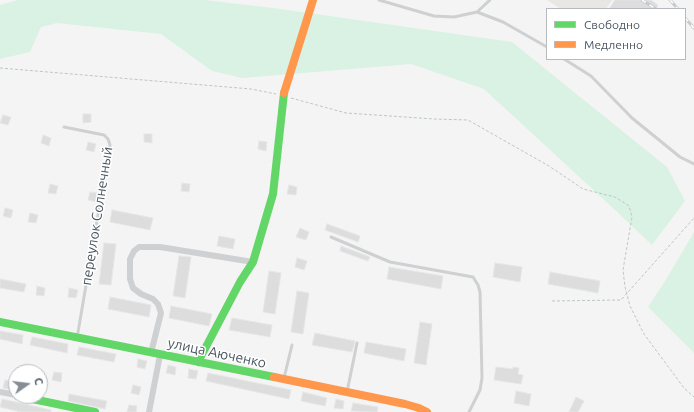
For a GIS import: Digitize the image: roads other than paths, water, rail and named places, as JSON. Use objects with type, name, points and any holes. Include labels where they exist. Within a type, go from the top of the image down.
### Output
[{"type":"street","points":[[198,362],[240,282],[253,262],[273,194],[283,96],[313,0]]},
{"type":"street","points":[[151,353],[161,314],[158,304],[153,299],[141,294],[133,288],[130,279],[130,259],[134,251],[139,247],[160,247],[253,262]]},
{"type":"street","name":"улица Аюченко","points":[[0,322],[419,408],[424,412]]},
{"type":"street","points":[[149,412],[160,355]]},
{"type":"street","points":[[48,402],[96,412]]},
{"type":"lane","points":[[379,0],[434,16],[454,17],[477,12],[490,0]]},
{"type":"lane","points":[[477,12],[503,22],[546,47]]},
{"type":"lane","points":[[566,60],[591,76],[632,118],[680,157],[694,164]]},
{"type":"lane","name":"переулок Солнечный","points":[[64,127],[104,135],[108,139],[110,146],[77,338]]},
{"type":"lane","points":[[331,237],[390,262],[473,278],[478,285],[480,292],[482,378],[480,390],[469,412]]},
{"type":"lane","points":[[347,393],[357,343]]},
{"type":"lane","points":[[284,380],[292,345]]},
{"type":"railway","points":[[642,0],[654,8]]},
{"type":"railway","points":[[670,0],[677,8]]},
{"type":"railway","points":[[686,19],[694,28]]}]
